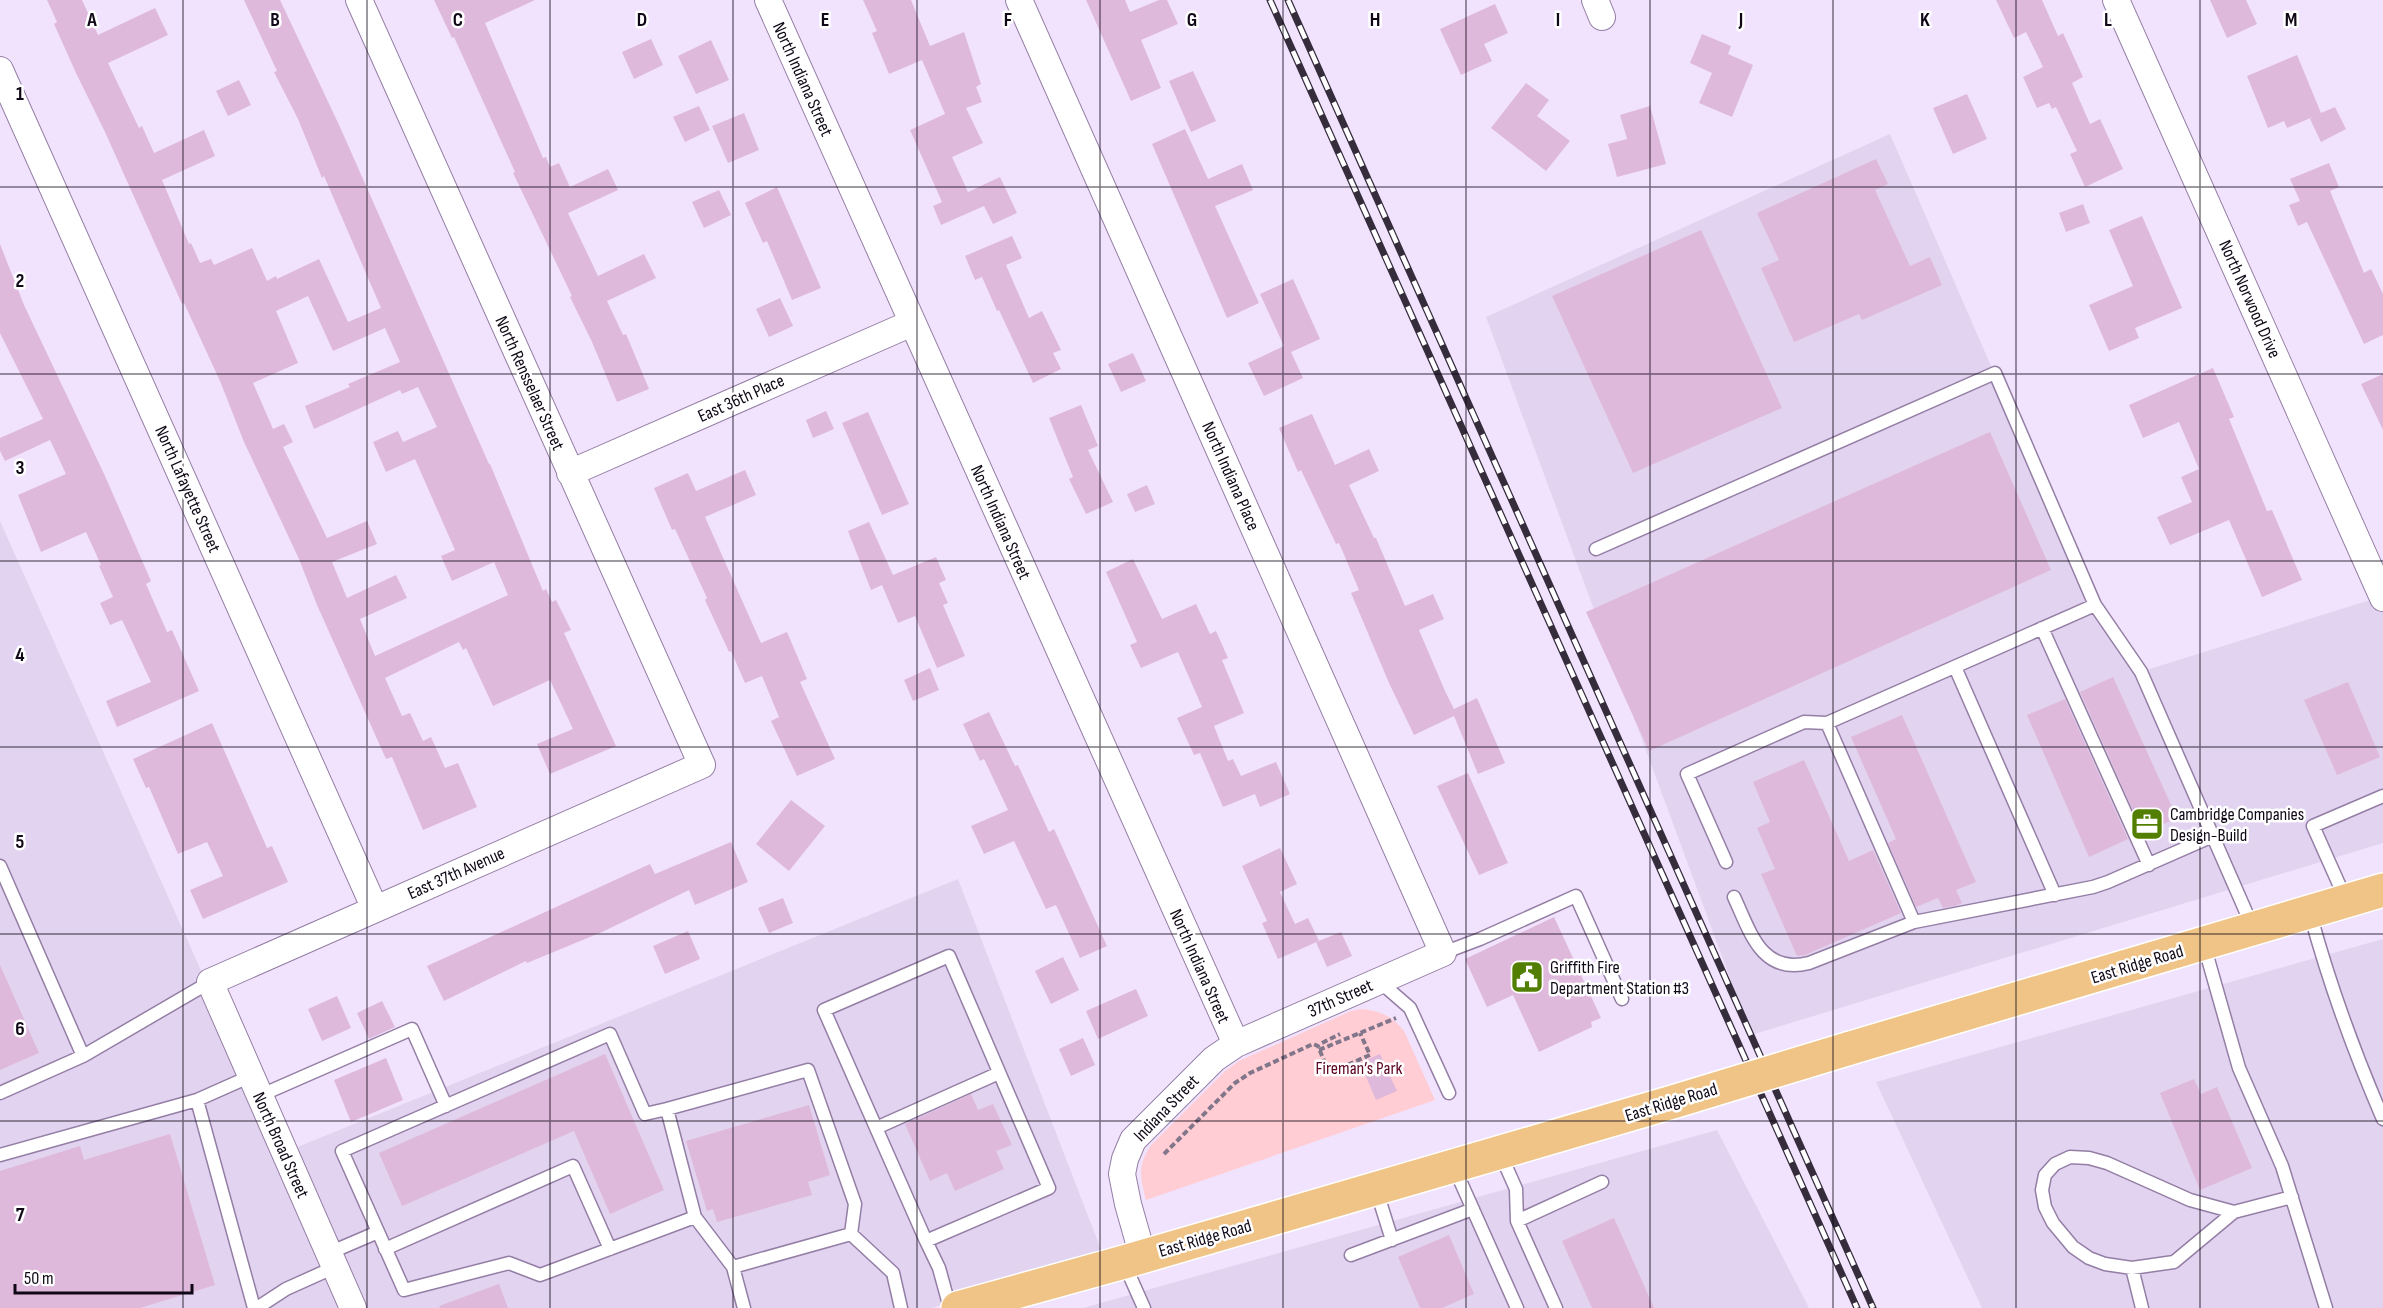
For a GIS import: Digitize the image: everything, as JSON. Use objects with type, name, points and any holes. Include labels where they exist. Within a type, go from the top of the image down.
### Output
[{"type":"main road","name":"East Ridge Road","points":[[958,1308],[1676,1101],[2383,890]]},
{"type":"street","name":"North Rensselaer Street","points":[[359,0],[702,765]]},
{"type":"street","name":"North Indiana Street","points":[[768,0],[1236,1044]]},
{"type":"street","name":"North Indiana Place","points":[[1019,0],[1443,952]]},
{"type":"street","name":"North Norwood Drive","points":[[2116,0],[2383,598]]},
{"type":"street","name":"North Lafayette Street","points":[[0,69],[375,909]]},
{"type":"street","name":"East 36th Place","points":[[570,474],[912,323]]},
{"type":"street","name":"East 37th Avenue","points":[[210,982],[702,765]]},
{"type":"street","name":"37th Street","points":[[1236,1044],[1443,952]]},
{"type":"street","name":"North Broad Street","points":[[210,982],[353,1308]]},
{"type":"street","name":"Indiana Street","points":[[1134,1259],[1122,1174],[1133,1140],[1214,1059],[1236,1044]]},
{"type":"lane","points":[[1596,549],[1995,373],[2095,605],[2140,672],[2253,929]]},
{"type":"lane","points":[[1726,862],[1687,774],[1804,722],[1827,723],[2095,605]]},
{"type":"lane","points":[[2042,628],[2149,865]]},
{"type":"lane","points":[[1955,667],[2055,895]]},
{"type":"lane","points":[[1827,723],[1914,922]]},
{"type":"lane","points":[[2346,901],[2313,826],[2383,796]]},
{"type":"lane","points":[[1734,897],[1759,950],[1784,965],[1796,966],[1914,922],[2055,895],[2108,882],[2213,836]]},
{"type":"lane","points":[[0,866],[83,1056]]},
{"type":"lane","points":[[1443,952],[1480,939],[1576,896],[1622,999]]},
{"type":"lane","points":[[2309,912],[2324,964],[2383,1119]]},
{"type":"lane","points":[[2204,944],[2239,1068],[2282,1166],[2326,1308]]},
{"type":"lane","points":[[926,1241],[1049,1188],[949,956],[824,1010],[926,1241],[939,1268],[950,1308]]},
{"type":"lane","points":[[1379,981],[1412,1011],[1449,1093]]},
{"type":"lane","points":[[0,1093],[83,1056],[210,982]]},
{"type":"lane","points":[[0,1155],[255,1086],[411,1029],[446,1106]]},
{"type":"lane","points":[[695,1217],[540,1275],[509,1263],[404,1290],[342,1151],[610,1034],[645,1114],[808,1070],[855,1204],[850,1234]]},
{"type":"lane","points":[[876,1128],[999,1073]]},
{"type":"lane","points":[[197,1100],[255,1308],[378,1232]]},
{"type":"lane","points":[[666,1109],[695,1217],[733,1267],[744,1308]]},
{"type":"lane","points":[[1500,1152],[1516,1189],[1516,1221],[1556,1308]]},
{"type":"lane","points":[[2234,1212],[2190,1200],[2107,1163],[2089,1158],[2070,1157],[2055,1164],[2045,1175],[2042,1190],[2045,1207],[2053,1223],[2073,1247],[2089,1258],[2105,1264],[2132,1268],[2174,1262],[2234,1212],[2292,1197]]},
{"type":"lane","points":[[385,1249],[573,1166],[610,1249]]},
{"type":"lane","points":[[1454,1166],[1517,1308]]},
{"type":"lane","points":[[1516,1221],[1602,1182]]},
{"type":"lane","points":[[1376,1188],[1392,1240]]},
{"type":"lane","points":[[1351,1255],[1473,1209]]},
{"type":"lane","points":[[733,1267],[850,1234]]},
{"type":"lane","points":[[850,1234],[894,1273],[901,1308]]},
{"type":"lane","points":[[1134,1259],[1144,1308]]},
{"type":"lane","points":[[2132,1268],[2142,1308]]},
{"type":"path","points":[[1319,1050],[1412,1011]]},
{"type":"path","points":[[1164,1155],[1235,1083],[1250,1073],[1316,1044],[1329,1073],[1370,1055],[1360,1033]]},
{"type":"path","points":[[1322,1042],[1340,1034]]},
{"type":"path","points":[[1331,1038],[1334,1044]]},
{"type":"shaded area","points":[[1890,134],[2095,605],[2140,672],[2383,596],[2383,843],[1751,1035],[1486,317]]},
{"type":"shaded area","points":[[0,521],[352,1308],[0,1308]]},
{"type":"shaded area","points":[[958,879],[1105,1260],[931,1308],[360,1308],[290,1150]]},
{"type":"shaded area","points":[[2383,939],[2383,1308],[1982,1308],[1876,1082]]},
{"type":"shaded area","points":[[1717,1130],[1809,1308],[1083,1308]]},
{"type":"green space","name":"Fireman’s Park","points":[[1362,1009],[1386,1015],[1404,1031],[1435,1100],[1146,1200],[1141,1171],[1147,1151],[1225,1071],[1239,1061],[1351,1011]]},
{"type":"building","points":[[47,0],[82,0],[98,35],[155,8],[168,35],[108,63],[139,128],[142,126],[154,153],[204,130],[215,156],[162,180],[189,244],[191,243],[200,263],[211,259],[214,265],[252,248],[267,281],[276,276],[277,279],[319,259],[348,322],[381,308],[324,176],[322,178],[298,119],[274,72],[277,71],[244,0],[280,0],[340,127],[490,464],[543,591],[546,589],[552,602],[556,600],[571,630],[564,633],[616,746],[550,774],[537,744],[573,729],[550,680],[493,706],[466,648],[463,650],[459,642],[385,678],[402,716],[410,713],[423,741],[431,737],[445,768],[458,763],[477,807],[423,830],[392,757],[386,759],[317,605],[299,559],[244,442],[220,381],[184,303],[182,304],[54,24],[57,22]],"holes":[[[308,296],[333,351],[385,328],[400,362],[348,384],[350,387],[305,406],[314,429],[400,390],[402,394],[418,387],[437,427],[403,442],[398,431],[373,442],[386,472],[415,459],[455,550],[441,556],[452,581],[494,562],[508,595],[375,656],[360,619],[407,598],[396,575],[347,598],[332,562],[377,544],[367,521],[327,538],[283,447],[293,442],[284,424],[273,429],[253,383],[298,363],[276,311]]]},
{"type":"building","points":[[434,0],[535,0],[485,23],[543,158],[546,157],[550,167],[559,163],[570,187],[608,169],[618,190],[568,213],[598,276],[644,254],[656,278],[607,301],[623,335],[626,334],[649,389],[617,402],[570,297],[572,296],[513,173],[515,172],[454,37],[452,38]]},
{"type":"building","points":[[863,0],[911,0],[930,46],[964,32],[981,84],[976,87],[982,102],[966,108],[983,143],[952,157],[968,192],[1000,177],[1017,213],[993,224],[984,206],[941,225],[933,206],[942,202],[910,130],[945,114],[922,60],[889,74],[872,33],[877,31]]},
{"type":"building","points":[[1086,0],[1125,0],[1130,12],[1159,0],[1167,0],[1178,24],[1141,40],[1161,88],[1131,101]]},
{"type":"building","points":[[1996,0],[2042,0],[2058,36],[2063,33],[2083,77],[2072,83],[2090,124],[2100,119],[2123,169],[2085,187],[2070,154],[2077,151],[2056,107],[2052,109],[2049,103],[2037,108],[2023,77],[2043,67],[2026,32],[2014,38]]},
{"type":"building","points":[[2210,0],[2246,0],[2257,24],[2227,38]]},
{"type":"building","points":[[1495,4],[1508,33],[1484,44],[1492,61],[1461,75],[1440,29]]},
{"type":"building","points":[[1702,34],[1731,46],[1728,54],[1753,65],[1732,117],[1699,103],[1712,73],[1690,63]]},
{"type":"building","points":[[651,39],[663,65],[634,79],[622,52]]},
{"type":"building","points":[[711,40],[729,80],[696,94],[678,56]]},
{"type":"building","points":[[2297,55],[2321,113],[2335,107],[2346,129],[2321,142],[2310,119],[2313,117],[2287,128],[2284,121],[2268,128],[2247,76]]},
{"type":"building","points":[[1193,71],[1216,121],[1191,132],[1169,81]]},
{"type":"building","points":[[239,80],[251,105],[228,116],[216,91]]},
{"type":"building","points":[[1526,83],[1549,100],[1537,116],[1570,141],[1546,171],[1491,128]]},
{"type":"building","points":[[1967,94],[1987,139],[1953,154],[1933,108]]},
{"type":"building","points":[[699,106],[710,130],[685,142],[673,117]]},
{"type":"building","points":[[1650,106],[1666,164],[1617,177],[1608,144],[1627,139],[1620,115]]},
{"type":"building","points":[[744,113],[759,150],[728,163],[712,126]]},
{"type":"building","points":[[1185,129],[1208,179],[1242,164],[1253,190],[1215,206],[1259,303],[1227,318],[1152,144]]},
{"type":"building","points":[[1876,159],[1888,184],[1875,190],[1910,266],[1930,257],[1942,285],[1862,320],[1859,314],[1794,342],[1761,268],[1779,260],[1757,213]]},
{"type":"building","points":[[2329,163],[2339,187],[2330,191],[2364,273],[2371,269],[2383,294],[2383,335],[2364,344],[2307,222],[2298,226],[2289,205],[2300,201],[2290,179]]},
{"type":"building","points":[[777,187],[821,288],[792,300],[767,241],[763,243],[745,203]]},
{"type":"building","points":[[719,190],[731,215],[704,228],[692,202]]},
{"type":"building","points":[[2083,204],[2090,223],[2066,232],[2059,213]]},
{"type":"building","points":[[2142,216],[2182,308],[2135,328],[2139,338],[2109,351],[2089,305],[2133,286],[2109,230]]},
{"type":"building","points":[[1701,230],[1782,408],[1633,473],[1552,296]]},
{"type":"building","points":[[1012,236],[1022,258],[1006,265],[1029,318],[1042,311],[1061,350],[1053,353],[1061,369],[1033,383],[982,277],[975,280],[965,256]]},
{"type":"building","points":[[0,244],[24,305],[105,476],[151,581],[146,584],[167,632],[172,630],[199,691],[117,727],[106,701],[151,682],[122,620],[110,625],[100,603],[113,597],[86,532],[41,552],[18,495],[66,474],[50,440],[5,461],[0,451],[0,438],[43,419],[0,333]]},
{"type":"building","points":[[1293,279],[1320,339],[1291,352],[1303,378],[1264,396],[1248,363],[1284,346],[1260,294]]},
{"type":"building","points":[[780,298],[793,326],[769,337],[756,309]]},
{"type":"building","points":[[1133,353],[1146,381],[1121,392],[1108,364]]},
{"type":"building","points":[[2213,368],[2234,417],[2229,419],[2267,511],[2272,510],[2302,580],[2262,597],[2229,520],[2170,545],[2157,517],[2192,502],[2181,477],[2199,469],[2179,422],[2143,438],[2129,405]]},
{"type":"building","points":[[2383,374],[2383,430],[2361,384]]},
{"type":"building","points":[[1081,405],[1098,446],[1088,450],[1113,502],[1086,514],[1069,479],[1073,477],[1049,418]]},
{"type":"building","points":[[826,411],[834,429],[813,438],[806,420]]},
{"type":"building","points":[[868,412],[909,504],[882,515],[842,423]]},
{"type":"building","points":[[1312,414],[1335,465],[1369,449],[1379,471],[1349,485],[1376,538],[1405,606],[1433,594],[1444,619],[1419,630],[1454,709],[1477,698],[1505,763],[1478,774],[1454,716],[1414,735],[1351,593],[1359,590],[1339,543],[1336,544],[1301,470],[1298,472],[1279,428]]},
{"type":"building","points":[[1990,432],[2051,570],[1649,751],[1586,612]]},
{"type":"building","points":[[745,470],[756,495],[705,517],[761,643],[787,632],[807,679],[800,682],[835,759],[797,776],[771,721],[779,717],[762,676],[745,683],[654,488],[688,473],[696,491]]},
{"type":"building","points":[[1147,485],[1155,504],[1135,512],[1127,494]]},
{"type":"building","points":[[869,522],[893,575],[936,557],[946,580],[939,583],[948,603],[943,605],[965,656],[937,668],[915,616],[898,623],[882,585],[871,590],[848,531]]},
{"type":"building","points":[[1133,559],[1162,619],[1196,604],[1210,634],[1216,631],[1228,658],[1222,660],[1244,713],[1214,726],[1228,761],[1233,759],[1241,776],[1276,762],[1290,794],[1260,807],[1255,794],[1223,807],[1200,753],[1194,755],[1177,718],[1202,707],[1178,652],[1141,668],[1130,645],[1137,642],[1106,572]]},
{"type":"building","points":[[930,668],[939,690],[913,701],[904,680]]},
{"type":"building","points":[[2113,677],[2177,818],[2143,833],[2080,692]]},
{"type":"building","points":[[2348,682],[2380,757],[2337,775],[2304,700]]},
{"type":"building","points":[[2065,699],[2128,839],[2089,857],[2027,715]]},
{"type":"building","points":[[989,712],[1015,766],[1018,765],[1049,832],[1054,829],[1107,946],[1080,958],[1056,905],[1046,909],[1014,841],[984,854],[971,826],[1008,810],[984,759],[980,761],[963,724]]},
{"type":"building","points":[[1902,715],[1976,882],[1956,890],[1962,903],[1955,906],[1943,908],[1938,898],[1916,907],[1888,843],[1896,839],[1851,737]]},
{"type":"building","points":[[212,723],[267,848],[272,846],[288,882],[203,919],[190,890],[223,876],[207,842],[178,854],[149,787],[146,788],[133,759]]},
{"type":"building","points":[[1804,760],[1849,861],[1873,850],[1901,913],[1805,955],[1797,956],[1761,874],[1775,869],[1757,828],[1770,822],[1753,782]]},
{"type":"building","points":[[1468,773],[1508,863],[1479,875],[1437,786]]},
{"type":"building","points":[[791,800],[825,826],[789,871],[756,844]]},
{"type":"building","points":[[731,842],[748,882],[695,905],[689,890],[602,932],[527,963],[526,961],[444,1001],[427,966],[650,864],[655,874]]},
{"type":"building","points":[[1280,848],[1297,884],[1280,892],[1295,924],[1308,918],[1319,941],[1278,959],[1262,923],[1267,921],[1242,866]]},
{"type":"building","points":[[783,898],[793,923],[769,933],[758,908]]},
{"type":"building","name":"Griffith Fire Department Station #3","points":[[1554,917],[1601,1018],[1591,1022],[1592,1027],[1539,1052],[1513,995],[1487,1007],[1465,959]]},
{"type":"building","points":[[688,931],[700,959],[665,974],[653,946]]},
{"type":"building","points":[[1341,932],[1352,956],[1327,967],[1316,942]]},
{"type":"building","points":[[1063,957],[1079,990],[1051,1004],[1035,971]]},
{"type":"building","points":[[0,965],[39,1053],[0,1070]]},
{"type":"building","points":[[1136,989],[1148,1016],[1098,1039],[1086,1011]]},
{"type":"building","points":[[337,996],[351,1028],[322,1041],[308,1009]]},
{"type":"building","points":[[382,1001],[395,1027],[369,1039],[357,1013]]},
{"type":"building","points":[[1083,1038],[1095,1065],[1071,1076],[1059,1049]]},
{"type":"building","points":[[605,1054],[664,1190],[610,1214],[574,1131],[402,1206],[379,1153]]},
{"type":"building","points":[[1380,1054],[1397,1091],[1376,1100],[1360,1063]]},
{"type":"building","points":[[386,1058],[403,1100],[351,1122],[334,1080]]},
{"type":"building","points":[[2194,1079],[2201,1094],[2217,1087],[2252,1168],[2200,1190],[2160,1093]]},
{"type":"building","points":[[971,1094],[978,1110],[993,1104],[1012,1145],[996,1151],[1004,1169],[955,1191],[947,1173],[930,1181],[905,1124]]},
{"type":"building","points":[[809,1105],[830,1175],[808,1182],[812,1195],[717,1222],[713,1209],[707,1211],[686,1141]]},
{"type":"building","points":[[170,1134],[215,1285],[140,1308],[0,1308],[0,1171],[80,1146],[84,1160]]},
{"type":"building","points":[[1614,1218],[1654,1308],[1592,1308],[1562,1241]]},
{"type":"building","points":[[1449,1235],[1474,1294],[1442,1308],[1420,1308],[1398,1257]]},
{"type":"building","points":[[499,1284],[508,1308],[440,1308],[439,1306]]},
{"type":"railway","points":[[1270,0],[1857,1308]]},
{"type":"railway","points":[[1288,0],[1873,1308]]},
{"type":"place","name":"Cambridge Companies Design-Build","points":[[2147,824]]},
{"type":"place","name":"Griffith Fire Department Station #3","points":[[1527,977]]}]
